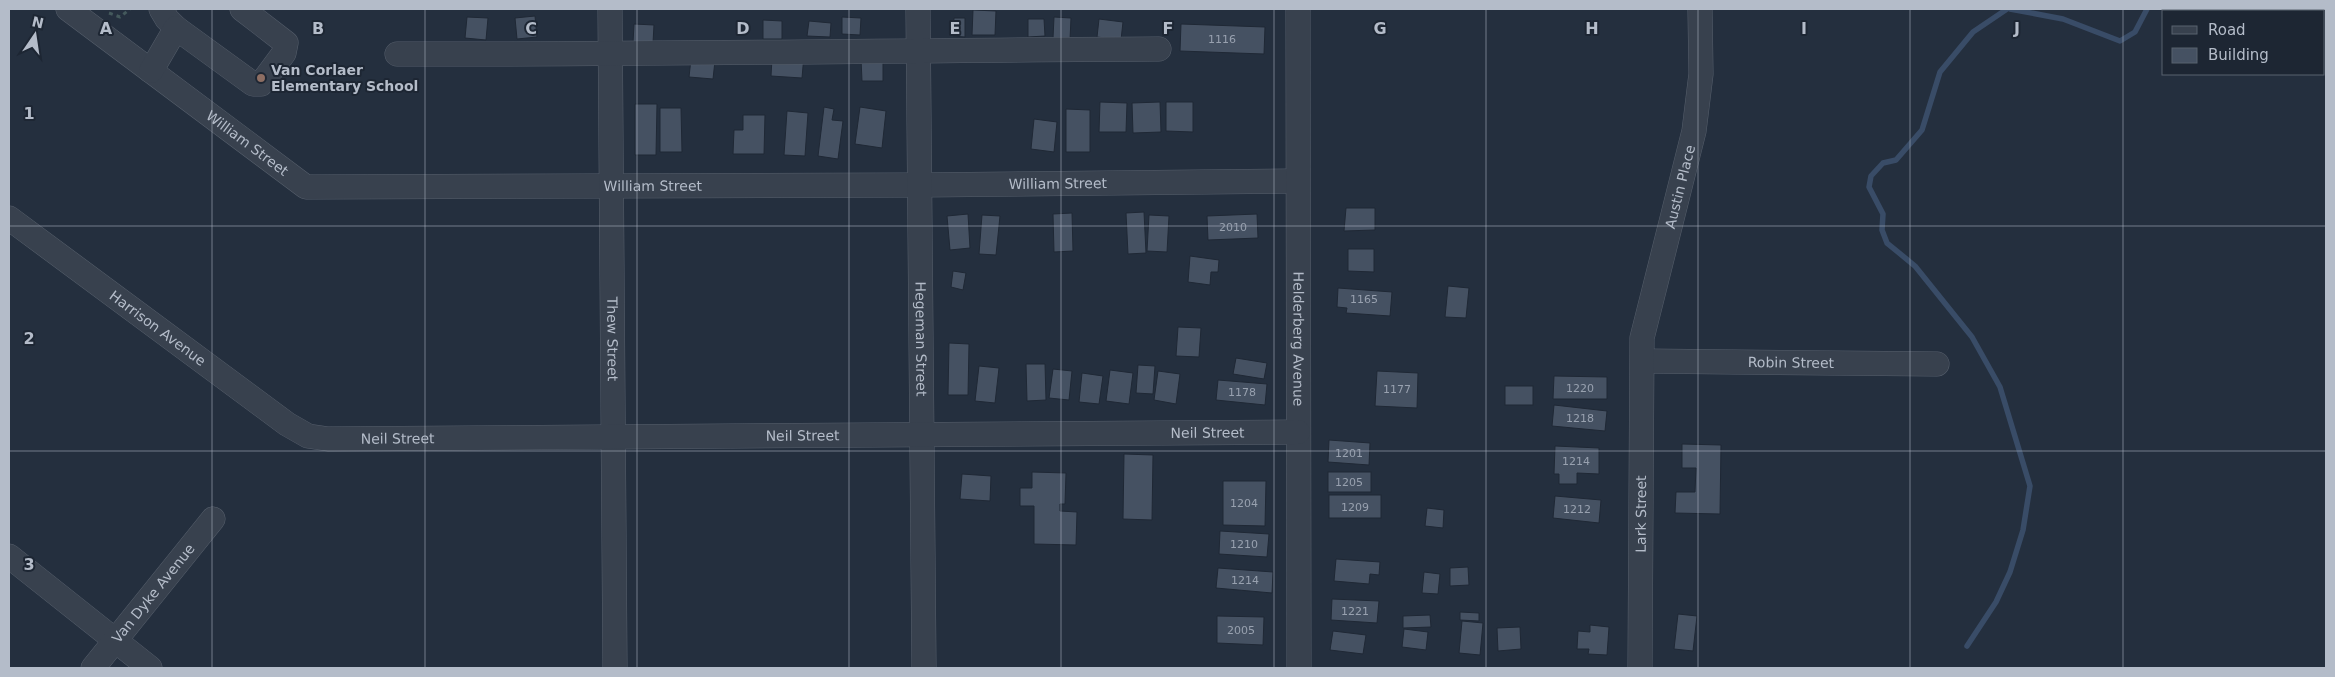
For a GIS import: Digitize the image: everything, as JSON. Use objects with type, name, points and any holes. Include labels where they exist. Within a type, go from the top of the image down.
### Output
[{"type":"street","name":"William Street","points":[[68,9],[306,187],[611,187],[1297,181]]},
{"type":"street","points":[[161,9],[176,28],[253,84],[261,84],[284,53],[286,43],[242,9]]},
{"type":"street","name":"Thew Street","points":[[610,9],[615,668]]},
{"type":"street","name":"Hegeman Street","points":[[918,9],[924,668]]},
{"type":"street","name":"Helderberg Avenue","points":[[1298,9],[1299,668]]},
{"type":"street","name":"Austin Place","points":[[1644,361],[1642,338],[1694,131],[1701,74],[1700,9]]},
{"type":"street","points":[[151,71],[176,28]]},
{"type":"street","points":[[397,54],[610,55],[919,50],[1159,49]]},
{"type":"street","name":"Harrison Avenue","points":[[9,218],[287,424],[308,436]]},
{"type":"street","name":"Robin Street","points":[[1644,361],[1938,364]]},
{"type":"street","name":"Lark Street","points":[[1640,668],[1644,361]]},
{"type":"street","name":"Neil Street","points":[[308,436],[328,438],[613,437],[1298,432]]},
{"type":"street","name":"Van Dyke Avenue","points":[[93,668],[213,519]]},
{"type":"street","points":[[9,556],[150,668]]},
{"type":"path","points":[[108,12],[120,17],[130,9]]},
{"type":"building","points":[[973,10],[996,11],[995,35],[972,35]]},
{"type":"building","points":[[535,16],[537,37],[517,39],[515,18]]},
{"type":"building","points":[[467,17],[488,18],[486,40],[465,38]]},
{"type":"building","points":[[842,17],[861,18],[860,35],[842,34]]},
{"type":"building","points":[[1054,17],[1071,18],[1070,40],[1053,38]]},
{"type":"building","points":[[954,18],[965,18],[965,37],[953,36]]},
{"type":"building","points":[[1028,19],[1044,19],[1045,36],[1028,37]]},
{"type":"building","points":[[1099,19],[1123,22],[1121,40],[1097,37]]},
{"type":"building","points":[[763,20],[782,21],[782,39],[763,39]]},
{"type":"building","points":[[809,21],[831,23],[830,37],[807,36]]},
{"type":"building","points":[[634,24],[654,25],[653,43],[633,43]]},
{"type":"building","points":[[1181,24],[1265,27],[1264,54],[1180,51]]},
{"type":"building","points":[[804,55],[802,78],[771,76],[772,58]]},
{"type":"building","points":[[691,59],[715,61],[713,79],[689,77]]},
{"type":"building","points":[[861,59],[883,60],[883,81],[862,81]]},
{"type":"building","points":[[1100,102],[1127,103],[1126,132],[1099,132]]},
{"type":"building","points":[[1160,102],[1161,132],[1133,133],[1132,103]]},
{"type":"building","points":[[1166,102],[1193,102],[1193,132],[1166,131]]},
{"type":"building","points":[[635,104],[657,104],[656,155],[635,155]]},
{"type":"building","points":[[824,107],[834,109],[832,120],[843,121],[838,159],[818,156]]},
{"type":"building","points":[[860,107],[886,111],[882,148],[855,144]]},
{"type":"building","points":[[660,108],[681,108],[682,152],[660,152]]},
{"type":"building","points":[[1066,109],[1090,110],[1090,152],[1066,152]]},
{"type":"building","points":[[787,111],[808,113],[805,156],[784,155]]},
{"type":"building","points":[[743,115],[765,115],[764,154],[733,154],[734,130],[743,130]]},
{"type":"building","points":[[1034,119],[1057,122],[1054,152],[1031,149]]},
{"type":"building","points":[[1346,208],[1375,208],[1375,230],[1344,231]]},
{"type":"building","points":[[1144,212],[1146,253],[1128,254],[1126,213]]},
{"type":"building","points":[[1072,213],[1073,251],[1054,252],[1053,214]]},
{"type":"building","points":[[968,214],[970,248],[950,250],[947,216]]},
{"type":"building","points":[[1257,214],[1258,238],[1208,240],[1207,216]]},
{"type":"building","points":[[982,215],[1000,216],[996,255],[979,254]]},
{"type":"building","points":[[1149,215],[1169,216],[1167,252],[1147,251]]},
{"type":"building","points":[[1348,249],[1374,249],[1374,272],[1348,271]]},
{"type":"building","points":[[1190,256],[1219,260],[1218,272],[1211,272],[1210,285],[1188,282]]},
{"type":"building","points":[[953,271],[966,273],[963,290],[951,287]]},
{"type":"building","points":[[1448,286],[1469,288],[1466,318],[1445,317]]},
{"type":"building","points":[[1338,288],[1392,292],[1390,316],[1346,313],[1347,308],[1337,307]]},
{"type":"building","points":[[1178,327],[1201,328],[1199,357],[1176,356]]},
{"type":"building","points":[[949,343],[969,344],[968,395],[948,395]]},
{"type":"building","points":[[1236,358],[1267,363],[1264,379],[1233,374]]},
{"type":"building","points":[[1026,364],[1045,364],[1046,400],[1027,401]]},
{"type":"building","points":[[1138,365],[1155,366],[1153,394],[1136,393]]},
{"type":"building","points":[[979,366],[999,368],[995,403],[975,401]]},
{"type":"building","points":[[1053,369],[1072,371],[1069,400],[1049,398]]},
{"type":"building","points":[[1110,370],[1133,373],[1129,404],[1106,401]]},
{"type":"building","points":[[1158,371],[1180,374],[1176,404],[1154,400]]},
{"type":"building","points":[[1377,371],[1418,373],[1417,408],[1375,406]]},
{"type":"building","points":[[1082,373],[1103,376],[1099,404],[1079,402]]},
{"type":"building","points":[[1554,376],[1607,377],[1607,399],[1553,399]]},
{"type":"building","points":[[1218,380],[1267,384],[1265,405],[1216,400]]},
{"type":"building","points":[[1505,386],[1533,386],[1533,405],[1505,405]]},
{"type":"building","points":[[1554,405],[1607,411],[1605,431],[1552,426]]},
{"type":"building","points":[[1329,440],[1370,443],[1369,465],[1328,462]]},
{"type":"building","points":[[1682,444],[1721,445],[1720,514],[1675,513],[1676,492],[1695,492],[1696,468],[1682,468]]},
{"type":"building","points":[[1555,446],[1599,448],[1599,474],[1577,473],[1577,484],[1559,484],[1559,474],[1554,474]]},
{"type":"building","points":[[1124,454],[1153,455],[1152,520],[1123,519]]},
{"type":"building","points":[[1032,472],[1066,473],[1065,504],[1060,504],[1060,511],[1077,512],[1076,545],[1034,544],[1034,506],[1020,506],[1020,488],[1032,488]]},
{"type":"building","points":[[1328,472],[1371,472],[1371,492],[1328,492]]},
{"type":"building","points":[[962,474],[991,476],[990,501],[960,499]]},
{"type":"building","points":[[1223,481],[1266,481],[1265,526],[1223,525]]},
{"type":"building","points":[[1329,495],[1381,495],[1381,518],[1329,518]]},
{"type":"building","points":[[1555,496],[1601,500],[1599,523],[1553,518]]},
{"type":"building","points":[[1427,508],[1444,510],[1443,528],[1425,526]]},
{"type":"building","points":[[1220,531],[1269,534],[1267,557],[1219,554]]},
{"type":"building","points":[[1336,559],[1380,562],[1379,575],[1370,574],[1369,584],[1334,581]]},
{"type":"building","points":[[1468,567],[1469,585],[1450,586],[1450,568]]},
{"type":"building","points":[[1218,568],[1273,572],[1272,593],[1216,588]]},
{"type":"building","points":[[1424,572],[1440,574],[1438,594],[1422,593]]},
{"type":"building","points":[[1332,599],[1379,601],[1377,623],[1331,620]]},
{"type":"building","points":[[1460,612],[1479,613],[1479,621],[1460,620]]},
{"type":"building","points":[[1678,614],[1697,616],[1693,651],[1674,649]]},
{"type":"building","points":[[1430,615],[1431,627],[1403,628],[1403,616]]},
{"type":"building","points":[[1217,616],[1264,617],[1263,645],[1217,643]]},
{"type":"building","points":[[1462,621],[1483,623],[1480,655],[1459,653]]},
{"type":"building","points":[[1590,625],[1609,627],[1607,655],[1588,654],[1589,649],[1577,649],[1578,631],[1590,632]]},
{"type":"building","points":[[1520,627],[1521,649],[1498,651],[1497,628]]},
{"type":"building","points":[[1404,629],[1428,632],[1426,650],[1402,647]]},
{"type":"building","points":[[1333,631],[1366,635],[1363,654],[1330,650]]},
{"type":"waterway","points":[[1967,646],[1996,602],[2010,572],[2023,530],[2030,486],[2000,387],[1972,337],[1915,266],[1887,243],[1882,230],[1883,214],[1869,187],[1871,176],[1883,163],[1896,160],[1922,130],[1940,72],[1973,32],[2007,9]]},
{"type":"waterway","points":[[2010,9],[2063,19],[2120,41],[2135,32],[2147,9]]},
{"type":"place","name":"Van Corlaer Elementary School","points":[[261,78]]}]
